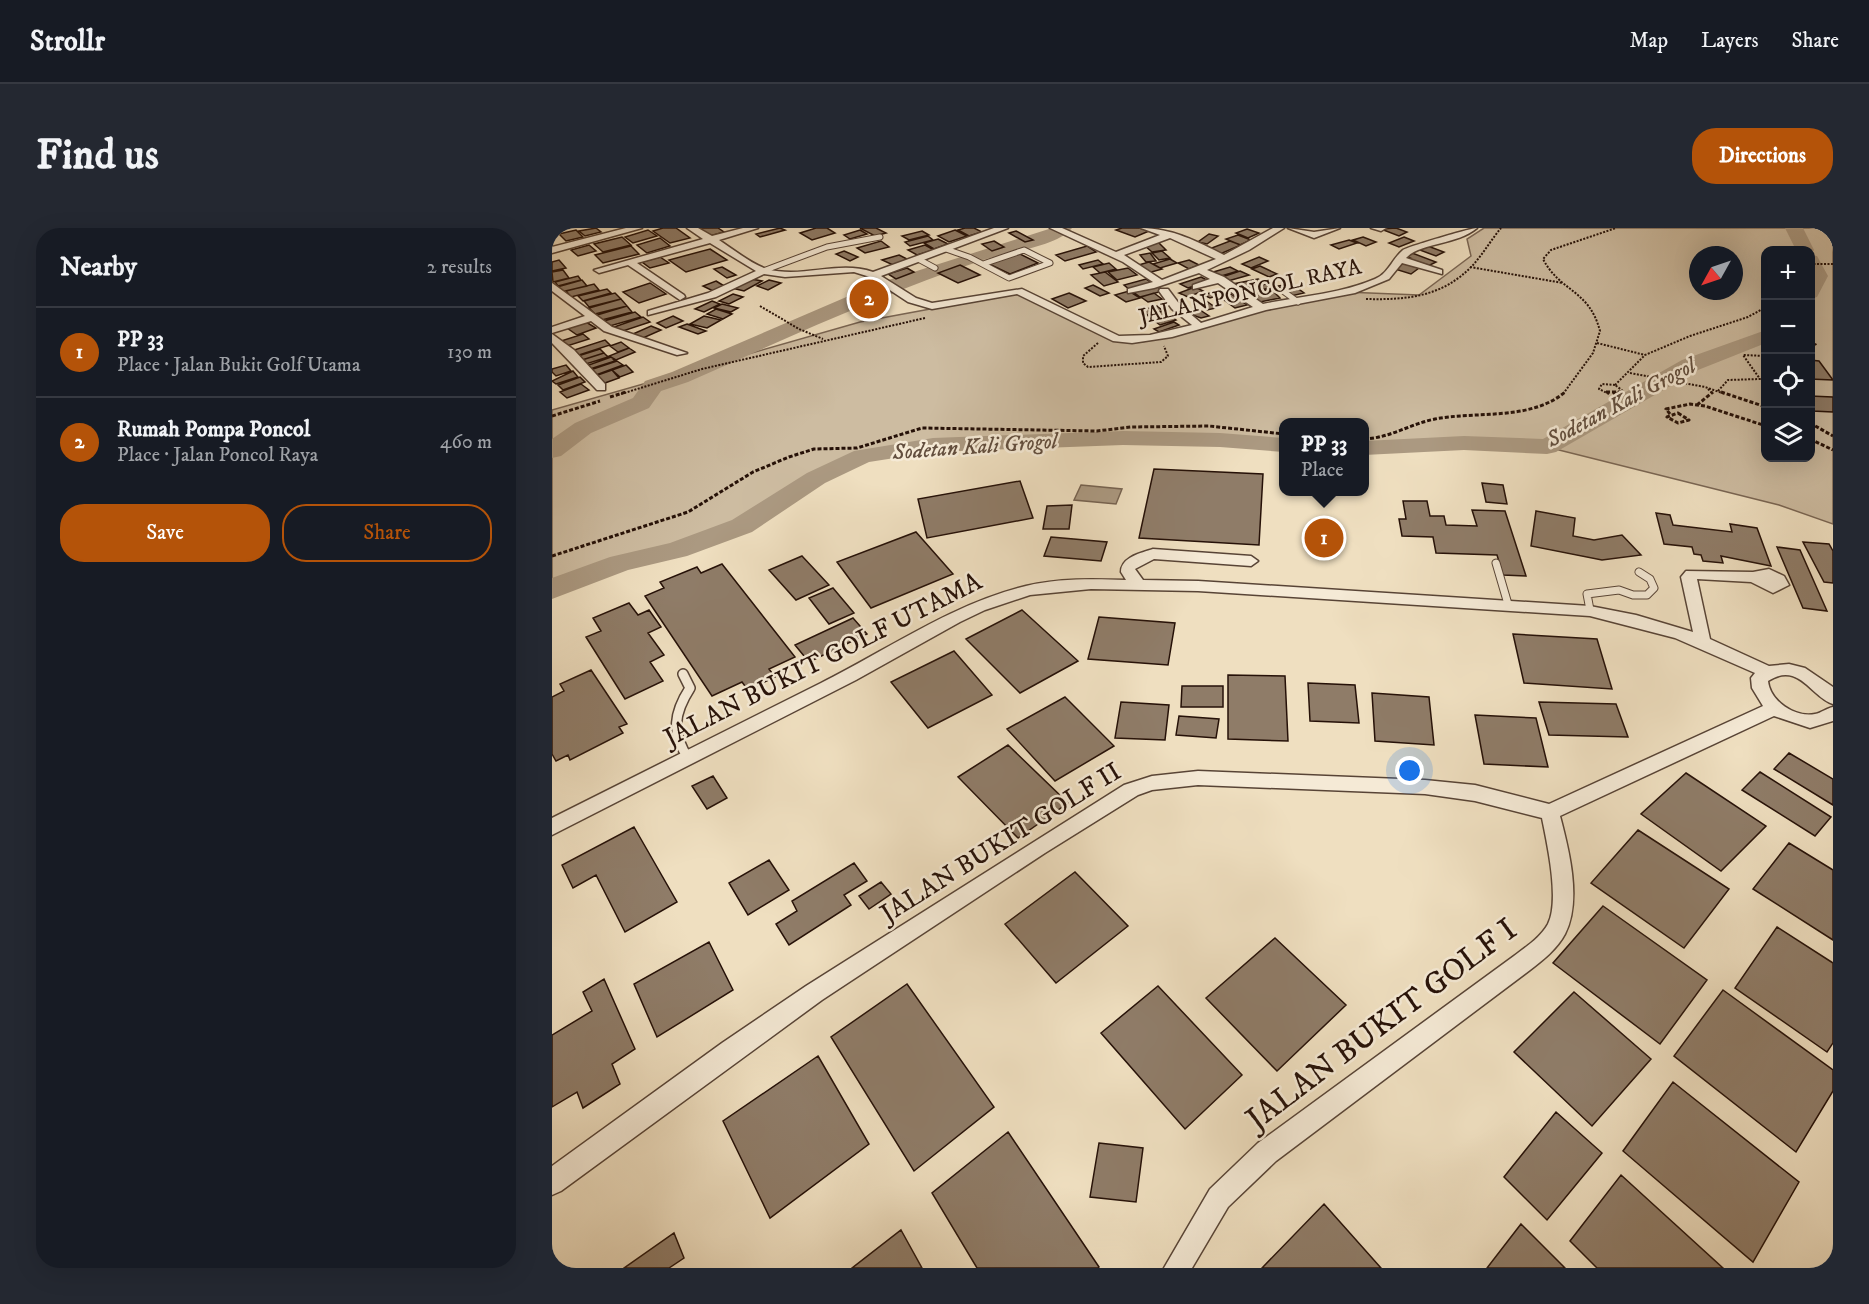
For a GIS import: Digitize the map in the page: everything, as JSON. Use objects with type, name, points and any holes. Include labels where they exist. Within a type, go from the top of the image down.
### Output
[{"type":"street","points":[[552,249],[637,228]]},
{"type":"street","name":"JALAN PONCOL RAYA","points":[[692,228],[762,271],[785,274],[847,269],[873,274],[912,300],[938,306],[1009,291],[1022,292],[1123,340],[1143,339],[1262,308],[1298,302],[1380,281],[1389,276],[1405,252],[1416,246],[1447,240],[1468,231]]},
{"type":"street","points":[[599,270],[753,228]]},
{"type":"street","points":[[873,274],[920,260],[1003,228]]},
{"type":"street","points":[[1146,228],[1193,242],[1224,259]]},
{"type":"street","points":[[1132,291],[1162,287],[1196,268],[1224,259],[1259,242],[1279,228]]},
{"type":"street","points":[[1293,228],[1314,235],[1335,228]]},
{"type":"street","points":[[1376,228],[1381,228]]},
{"type":"street","points":[[1449,228],[1468,231]]},
{"type":"street","points":[[1058,229],[1116,255],[1162,287],[1176,307],[1199,326]]},
{"type":"street","points":[[1431,233],[1447,240]]},
{"type":"street","points":[[1116,255],[1168,235]]},
{"type":"street","points":[[1400,259],[1439,272]]},
{"type":"street","points":[[630,262],[680,297]]},
{"type":"street","points":[[1196,268],[1220,279],[1262,308]]},
{"type":"street","points":[[651,312],[712,295],[762,271]]},
{"type":"street","points":[[1197,287],[1220,279]]},
{"type":"street","points":[[552,286],[591,318],[615,333],[637,337],[681,353]]},
{"type":"street","points":[[552,330],[591,318]]},
{"type":"street","points":[[552,337],[570,352],[601,387]]},
{"type":"street","points":[[1140,585],[1128,572],[1128,567],[1138,559],[1153,554],[1251,561]]},
{"type":"street","points":[[1703,643],[1689,577],[1691,574],[1758,577]]},
{"type":"street","name":"JALAN BUKIT GOLF UTAMA","points":[[552,827],[850,676],[979,606],[1029,590],[1091,584],[1140,585],[1508,604],[1590,611],[1648,624],[1703,643],[1767,672]]},
{"type":"street","points":[[1830,688],[1784,669],[1767,672],[1759,678],[1758,688],[1764,698],[1775,708],[1797,719],[1819,720],[1833,713]]},
{"type":"street","points":[[1550,812],[1775,708]]},
{"type":"street","name":"JALAN BUKIT GOLF II","points":[[552,1182],[730,1051],[814,993],[1038,847],[1131,790],[1152,783],[1198,778],[1425,787],[1475,793],[1550,812]]},
{"type":"street","name":"JALAN BUKIT GOLF I","points":[[1176,1268],[1219,1198],[1267,1152],[1509,973],[1538,950],[1558,926],[1561,899],[1558,843],[1550,812]]},
{"type":"lane","points":[[762,271],[827,246],[880,237]]},
{"type":"lane","points":[[946,249],[969,257],[1009,278],[1050,263],[1024,250],[983,264]]},
{"type":"lane","points":[[920,260],[935,268]]},
{"type":"lane","points":[[1283,291],[1298,302]]},
{"type":"lane","points":[[1496,562],[1508,604]]},
{"type":"lane","points":[[1590,611],[1587,594],[1619,590],[1633,596],[1647,595],[1654,588],[1650,579],[1639,572]]},
{"type":"lane","points":[[683,674],[690,688],[677,709],[675,723],[682,749],[688,758]]},
{"type":"path","points":[[1369,438],[1392,434],[1415,423],[1437,418],[1531,409],[1562,395],[1597,343],[1600,333],[1587,299],[1547,270],[1543,259],[1551,250],[1616,228]]},
{"type":"path","points":[[1815,264],[1833,264]]},
{"type":"path","points":[[1470,267],[1567,284]]},
{"type":"path","points":[[760,306],[799,329],[824,339]]},
{"type":"path","points":[[1615,385],[1623,391],[1621,393],[1610,394],[1599,389],[1602,384],[1615,385],[1645,355],[1690,336],[1748,317],[1761,310]]},
{"type":"path","points":[[673,377],[824,339],[925,318]]},
{"type":"path","points":[[1597,343],[1645,355]]},
{"type":"path","points":[[1718,391],[1728,380],[1760,379],[1743,355],[1761,356]]},
{"type":"path","points":[[1629,372],[1690,383],[1761,404]]},
{"type":"path","points":[[1696,405],[1714,393],[1705,387]]},
{"type":"path","points":[[1670,414],[1666,410],[1674,406],[1696,405],[1761,424]]},
{"type":"path","points":[[1678,413],[1689,420],[1678,423],[1670,421],[1667,417],[1670,414],[1678,413]]},
{"type":"path","points":[[552,556],[688,512],[753,472],[789,457],[814,449],[857,448],[922,428],[1097,431],[1131,427],[1209,426],[1279,433]]},
{"type":"path","points":[[1815,426],[1833,436]]},
{"type":"path","points":[[1815,441],[1833,450]]},
{"type":"shaded area","points":[[1484,228],[1833,228],[1833,524],[1779,505],[1547,447],[1464,443],[1369,448],[1369,418],[1279,418],[1279,445],[1220,440],[1123,438],[933,445],[863,456],[816,478],[742,526],[677,550],[620,563],[552,589],[552,410],[860,322],[995,297],[1018,294],[1111,340],[1142,342],[1254,311],[1345,292],[1419,295],[1471,256],[1467,239]]},
{"type":"shaded area","points":[[1081,485],[1122,489],[1116,504],[1074,500]]},
{"type":"building","points":[[596,228],[601,232],[585,236],[579,231]]},
{"type":"building","points":[[676,228],[690,238],[670,243],[653,231]]},
{"type":"building","points":[[695,228],[718,228],[724,232],[707,237]]},
{"type":"building","points":[[780,228],[785,230],[760,237],[756,234]]},
{"type":"building","points":[[816,228],[827,228],[835,233],[812,240],[800,233]]},
{"type":"building","points":[[860,228],[876,228],[886,233],[875,236]]},
{"type":"building","points":[[974,228],[982,232],[969,236],[958,230]]},
{"type":"building","points":[[1140,228],[1149,231],[1135,237],[1116,230]]},
{"type":"building","points":[[1396,228],[1407,232],[1399,236],[1381,229]]},
{"type":"building","points":[[1247,229],[1259,233],[1248,238],[1236,233]]},
{"type":"building","points":[[576,230],[583,237],[566,241],[559,234]]},
{"type":"building","points":[[648,230],[657,236],[633,243],[625,237]]},
{"type":"building","points":[[860,230],[867,234],[850,239],[844,235]]},
{"type":"building","points":[[955,230],[967,236],[949,242],[938,236]]},
{"type":"building","points":[[922,231],[929,235],[909,240],[902,236]]},
{"type":"building","points":[[1016,231],[1033,240],[1025,242],[1009,233]]},
{"type":"building","points":[[1209,234],[1218,236],[1207,244],[1198,242]]},
{"type":"building","points":[[1238,235],[1251,240],[1240,245],[1226,239]]},
{"type":"building","points":[[928,236],[933,240],[910,246],[905,242]]},
{"type":"building","points":[[622,237],[631,245],[603,252],[594,244]]},
{"type":"building","points":[[1363,237],[1376,242],[1366,246],[1353,240]]},
{"type":"building","points":[[1404,237],[1414,241],[1399,247],[1389,243]]},
{"type":"building","points":[[660,238],[670,246],[647,253],[637,245]]},
{"type":"building","points":[[938,239],[948,244],[934,249],[924,243]]},
{"type":"building","points":[[1349,240],[1357,243],[1339,249],[1331,245]]},
{"type":"building","points":[[881,241],[889,247],[865,253],[857,248]]},
{"type":"building","points":[[994,241],[1004,247],[992,251],[982,244]]},
{"type":"building","points":[[1230,241],[1241,245],[1220,254],[1209,249]]},
{"type":"building","points":[[1158,242],[1166,250],[1152,252],[1144,245]]},
{"type":"building","points":[[589,245],[596,251],[578,256],[571,250]]},
{"type":"building","points":[[925,245],[934,250],[917,255],[908,250]]},
{"type":"building","points":[[1425,245],[1444,252],[1436,256],[1417,249]]},
{"type":"building","points":[[631,246],[639,254],[603,263],[595,255]]},
{"type":"building","points":[[1087,246],[1096,252],[1065,261],[1056,255]]},
{"type":"building","points":[[710,249],[727,260],[686,272],[669,260]]},
{"type":"building","points":[[844,251],[858,257],[850,261],[836,254]]},
{"type":"building","points":[[1162,251],[1170,258],[1159,260],[1152,253]]},
{"type":"building","points":[[1018,253],[1038,263],[1010,274],[989,264]]},
{"type":"building","points":[[1150,253],[1156,261],[1146,262],[1140,255]]},
{"type":"building","points":[[1412,253],[1436,262],[1426,267],[1405,260],[1410,258],[1405,256]]},
{"type":"building","points":[[899,255],[909,260],[893,265],[882,260]]},
{"type":"building","points":[[660,257],[669,263],[650,268],[642,262]]},
{"type":"building","points":[[1259,257],[1268,261],[1251,268],[1242,264]]},
{"type":"building","points":[[1170,259],[1177,263],[1160,268],[1153,264]]},
{"type":"building","points":[[559,260],[566,268],[552,271],[552,262]]},
{"type":"building","points":[[1098,260],[1103,264],[1083,269],[1079,265]]},
{"type":"building","points":[[1189,260],[1199,265],[1189,269],[1178,263]]},
{"type":"building","points":[[1149,262],[1162,269],[1148,273],[1135,266]]},
{"type":"building","points":[[1109,263],[1116,269],[1100,273],[1093,267]]},
{"type":"building","points":[[1403,263],[1419,268],[1411,274],[1395,269]]},
{"type":"building","points":[[960,265],[980,275],[958,283],[938,273]]},
{"type":"building","points":[[1260,266],[1277,274],[1269,277],[1252,269]]},
{"type":"building","points":[[722,267],[736,275],[727,278],[714,269]]},
{"type":"building","points":[[1230,267],[1238,271],[1218,277],[1210,273]]},
{"type":"building","points":[[907,268],[914,272],[896,279],[888,274]]},
{"type":"building","points":[[1128,268],[1137,275],[1117,280],[1108,272]]},
{"type":"building","points":[[563,270],[569,278],[553,282],[552,272]]},
{"type":"building","points":[[1240,271],[1249,275],[1228,281],[1219,278]]},
{"type":"building","points":[[1105,272],[1118,282],[1104,286],[1091,275]]},
{"type":"building","points":[[578,276],[581,280],[558,286],[555,282]]},
{"type":"building","points":[[1201,277],[1209,281],[1188,288],[1180,284]]},
{"type":"building","points":[[751,279],[762,281],[744,291],[732,288]]},
{"type":"building","points":[[1146,279],[1153,284],[1130,290],[1124,285]]},
{"type":"building","points":[[1258,279],[1266,284],[1240,289],[1233,284]]},
{"type":"building","points":[[582,280],[587,286],[561,292],[557,287]]},
{"type":"building","points":[[769,280],[781,283],[768,290],[757,286]]},
{"type":"building","points":[[716,281],[726,287],[713,291],[703,286]]},
{"type":"building","points":[[650,283],[666,294],[639,303],[623,292]]},
{"type":"building","points":[[594,284],[599,290],[571,297],[566,291]]},
{"type":"building","points":[[1266,284],[1270,288],[1244,293],[1240,289]]},
{"type":"building","points":[[1292,284],[1304,293],[1291,296],[1278,286]]},
{"type":"building","points":[[1093,285],[1109,293],[1100,296],[1085,288]]},
{"type":"building","points":[[1155,285],[1163,291],[1140,297],[1132,291]]},
{"type":"building","points":[[1195,287],[1203,291],[1188,297],[1179,293]]},
{"type":"building","points":[[607,289],[611,293],[583,301],[578,296]]},
{"type":"building","points":[[1220,289],[1226,293],[1210,298],[1204,295]]},
{"type":"building","points":[[1271,289],[1280,298],[1260,302],[1251,293]]},
{"type":"building","points":[[1129,291],[1140,298],[1126,302],[1115,295]]},
{"type":"building","points":[[615,293],[621,299],[589,307],[584,301]]},
{"type":"building","points":[[1069,293],[1086,301],[1068,308],[1052,299]]},
{"type":"building","points":[[1154,293],[1162,299],[1148,302],[1141,297]]},
{"type":"building","points":[[733,294],[743,297],[729,304],[719,301]]},
{"type":"building","points":[[875,294],[881,298],[862,304],[856,301]]},
{"type":"building","points":[[1231,294],[1247,305],[1235,308],[1220,297]]},
{"type":"building","points":[[621,299],[627,306],[595,314],[589,308]]},
{"type":"building","points":[[1205,300],[1216,308],[1207,310],[1196,303]]},
{"type":"building","points":[[712,301],[720,304],[704,312],[695,309]]},
{"type":"building","points":[[722,304],[738,308],[731,312],[714,308]]},
{"type":"building","points":[[627,306],[632,312],[602,320],[597,315]]},
{"type":"building","points":[[1157,306],[1163,311],[1147,315],[1141,310]]},
{"type":"building","points":[[1197,308],[1209,316],[1201,318],[1184,312]]},
{"type":"building","points":[[716,309],[732,314],[723,319],[707,314]]},
{"type":"building","points":[[1163,311],[1176,320],[1160,325],[1147,315]]},
{"type":"building","points":[[635,312],[641,317],[610,326],[604,321]]},
{"type":"building","points":[[673,316],[683,321],[666,328],[657,323]]},
{"type":"building","points":[[704,316],[721,320],[707,328],[690,324]]},
{"type":"building","points":[[643,317],[650,322],[620,332],[614,327]]},
{"type":"building","points":[[586,322],[596,328],[577,335],[567,328]]},
{"type":"building","points":[[1174,322],[1179,325],[1159,332],[1154,329]]},
{"type":"building","points":[[687,324],[706,331],[698,334],[679,327]]},
{"type":"building","points":[[651,326],[661,330],[643,338],[633,334]]},
{"type":"building","points":[[583,334],[589,339],[567,346],[561,341]]},
{"type":"building","points":[[605,340],[610,345],[579,355],[574,350]]},
{"type":"building","points":[[621,342],[629,348],[618,352],[610,346]]},
{"type":"building","points":[[629,348],[635,352],[616,360],[609,356]]},
{"type":"building","points":[[600,349],[604,353],[582,360],[578,356]]},
{"type":"building","points":[[604,353],[608,357],[586,364],[582,360]]},
{"type":"building","points":[[611,357],[615,361],[590,369],[586,366]]},
{"type":"building","points":[[617,361],[623,365],[596,375],[590,370]]},
{"type":"building","points":[[1815,361],[1819,361],[1833,380],[1815,379]]},
{"type":"building","points":[[566,365],[571,371],[556,376],[552,372],[552,369]]},
{"type":"building","points":[[626,365],[633,372],[620,377],[612,370]]},
{"type":"building","points":[[612,370],[619,378],[602,384],[595,376]]},
{"type":"building","points":[[573,371],[578,377],[556,384],[552,381]]},
{"type":"building","points":[[580,377],[585,382],[563,390],[558,385]]},
{"type":"building","points":[[581,384],[589,390],[567,398],[560,392]]},
{"type":"building","points":[[1815,396],[1833,397],[1833,412],[1815,411]]},
{"type":"building","points":[[1154,469],[1263,474],[1259,545],[1139,538]]},
{"type":"building","points":[[1020,481],[1033,518],[927,538],[918,499]]},
{"type":"building","points":[[1482,483],[1503,485],[1507,504],[1486,502]]},
{"type":"building","points":[[1403,501],[1427,501],[1430,516],[1444,516],[1446,525],[1477,526],[1472,510],[1505,511],[1526,576],[1503,575],[1497,555],[1436,553],[1433,537],[1402,536],[1399,519],[1406,519]]},
{"type":"building","points":[[1072,505],[1069,529],[1043,529],[1047,506]]},
{"type":"building","points":[[1536,511],[1575,518],[1573,536],[1594,540],[1622,535],[1641,555],[1602,560],[1531,546]]},
{"type":"building","points":[[1656,513],[1670,515],[1673,525],[1732,532],[1730,524],[1757,528],[1771,566],[1721,556],[1723,563],[1703,561],[1701,555],[1694,554],[1692,547],[1664,544]]},
{"type":"building","points":[[1313,530],[1334,531],[1335,547],[1314,546]]},
{"type":"building","points":[[916,532],[953,574],[871,608],[837,562]]},
{"type":"building","points":[[1051,537],[1107,542],[1101,561],[1044,556]]},
{"type":"building","points":[[1803,542],[1829,544],[1833,551],[1833,583],[1824,582]]},
{"type":"building","points":[[1777,547],[1800,550],[1827,611],[1803,608]]},
{"type":"building","points":[[802,556],[829,585],[796,600],[769,570]]},
{"type":"building","points":[[722,564],[795,657],[769,669],[775,677],[748,690],[742,682],[712,696],[645,596],[664,588],[660,582],[697,567],[701,573]]},
{"type":"building","points":[[833,588],[854,613],[829,624],[809,598]]},
{"type":"building","points":[[629,603],[638,615],[649,610],[661,627],[648,633],[664,655],[650,662],[663,681],[625,699],[586,637],[601,631],[593,618]]},
{"type":"building","points":[[1022,610],[1078,661],[1020,693],[966,639]]},
{"type":"building","points":[[1099,617],[1175,623],[1168,665],[1088,659]]},
{"type":"building","points":[[853,618],[867,634],[809,662],[795,645]]},
{"type":"building","points":[[1513,634],[1597,639],[1612,689],[1524,683]]},
{"type":"building","points":[[954,651],[992,695],[928,728],[891,682]]},
{"type":"building","points":[[591,670],[627,724],[619,727],[623,733],[570,760],[568,755],[556,761],[552,754],[552,697],[564,691],[560,684]]},
{"type":"building","points":[[1228,675],[1285,676],[1288,741],[1228,739]]},
{"type":"building","points":[[1308,683],[1355,685],[1359,723],[1310,721]]},
{"type":"building","points":[[1182,686],[1223,686],[1223,707],[1181,707]]},
{"type":"building","points":[[1372,693],[1429,697],[1434,745],[1375,741]]},
{"type":"building","points":[[1065,697],[1114,746],[1055,781],[1007,729]]},
{"type":"building","points":[[1121,702],[1169,705],[1165,740],[1115,738]]},
{"type":"building","points":[[1539,702],[1616,704],[1628,737],[1549,735]]},
{"type":"building","points":[[1475,715],[1536,718],[1548,767],[1484,764]]},
{"type":"building","points":[[1179,716],[1219,719],[1216,738],[1176,735]]},
{"type":"building","points":[[1008,745],[1068,803],[1018,838],[958,777]]},
{"type":"building","points":[[1789,753],[1833,779],[1833,805],[1774,769]]},
{"type":"building","points":[[1760,772],[1831,817],[1815,836],[1742,790]]},
{"type":"building","points":[[1686,773],[1766,826],[1721,871],[1641,814]]},
{"type":"building","points":[[713,776],[727,798],[707,809],[692,786]]},
{"type":"building","points":[[634,827],[677,902],[625,932],[596,875],[573,888],[562,865]]},
{"type":"building","points":[[1638,830],[1729,889],[1684,948],[1591,883]]},
{"type":"building","points":[[1789,843],[1833,870],[1833,940],[1753,889]]},
{"type":"building","points":[[769,860],[789,890],[748,915],[729,883]]},
{"type":"building","points":[[854,863],[867,881],[844,895],[851,905],[789,945],[776,924],[797,911],[792,901]]},
{"type":"building","points":[[1075,872],[1128,926],[1056,983],[1005,924]]},
{"type":"building","points":[[881,882],[891,894],[869,909],[859,896]]},
{"type":"building","points":[[1603,906],[1707,980],[1660,1044],[1553,963]]},
{"type":"building","points":[[1777,927],[1833,963],[1833,1043],[1827,1052],[1735,988]]},
{"type":"building","points":[[1275,938],[1346,1005],[1277,1071],[1206,998]]},
{"type":"building","points":[[709,942],[733,990],[657,1037],[634,984]]},
{"type":"building","points":[[604,979],[635,1049],[612,1064],[620,1084],[583,1108],[577,1092],[552,1107],[552,1035],[592,1011],[583,992]]},
{"type":"building","points":[[907,984],[994,1107],[914,1171],[831,1037]]},
{"type":"building","points":[[1158,986],[1242,1075],[1185,1129],[1101,1033]]},
{"type":"building","points":[[1723,990],[1833,1070],[1833,1091],[1796,1152],[1674,1056]]},
{"type":"building","points":[[1574,992],[1651,1059],[1592,1126],[1514,1052]]},
{"type":"building","points":[[818,1056],[869,1144],[770,1218],[723,1121]]},
{"type":"building","points":[[1673,1082],[1799,1182],[1753,1262],[1623,1151]]},
{"type":"building","points":[[1556,1112],[1602,1153],[1547,1220],[1504,1177]]},
{"type":"building","points":[[1008,1132],[1098,1268],[977,1268],[932,1193]]},
{"type":"building","points":[[1099,1143],[1143,1148],[1136,1202],[1090,1197]]},
{"type":"building","points":[[1621,1175],[1723,1268],[1597,1268],[1570,1241]]},
{"type":"building","points":[[1324,1204],[1381,1268],[1262,1268]]},
{"type":"building","points":[[1521,1224],[1565,1268],[1487,1268]]},
{"type":"building","points":[[901,1230],[922,1268],[852,1268]]},
{"type":"building","points":[[674,1233],[684,1258],[669,1268],[624,1268]]},
{"type":"waterway","points":[[552,451],[583,428],[641,403],[653,386],[680,377],[886,287],[980,255],[1053,235],[1063,228]]},
{"type":"waterway","name":"Sodetan Kali Grogol","points":[[1794,228],[1803,246]]},
{"type":"waterway","name":"Sodetan Kali Grogol","points":[[1815,269],[1819,276],[1815,284]]},
{"type":"waterway","name":"Sodetan Kali Grogol","points":[[1369,448],[1464,443],[1547,447],[1690,365],[1761,338]]},
{"type":"waterway","name":"Sodetan Kali Grogol","points":[[552,589],[620,563],[677,550],[742,526],[816,478],[863,456],[933,445],[1123,438],[1220,440],[1279,445]]},
{"type":"place","name":"Rumah Pompa Poncol","points":[[869,299]]},
{"type":"place","name":"PP 33","points":[[1324,538]]}]
